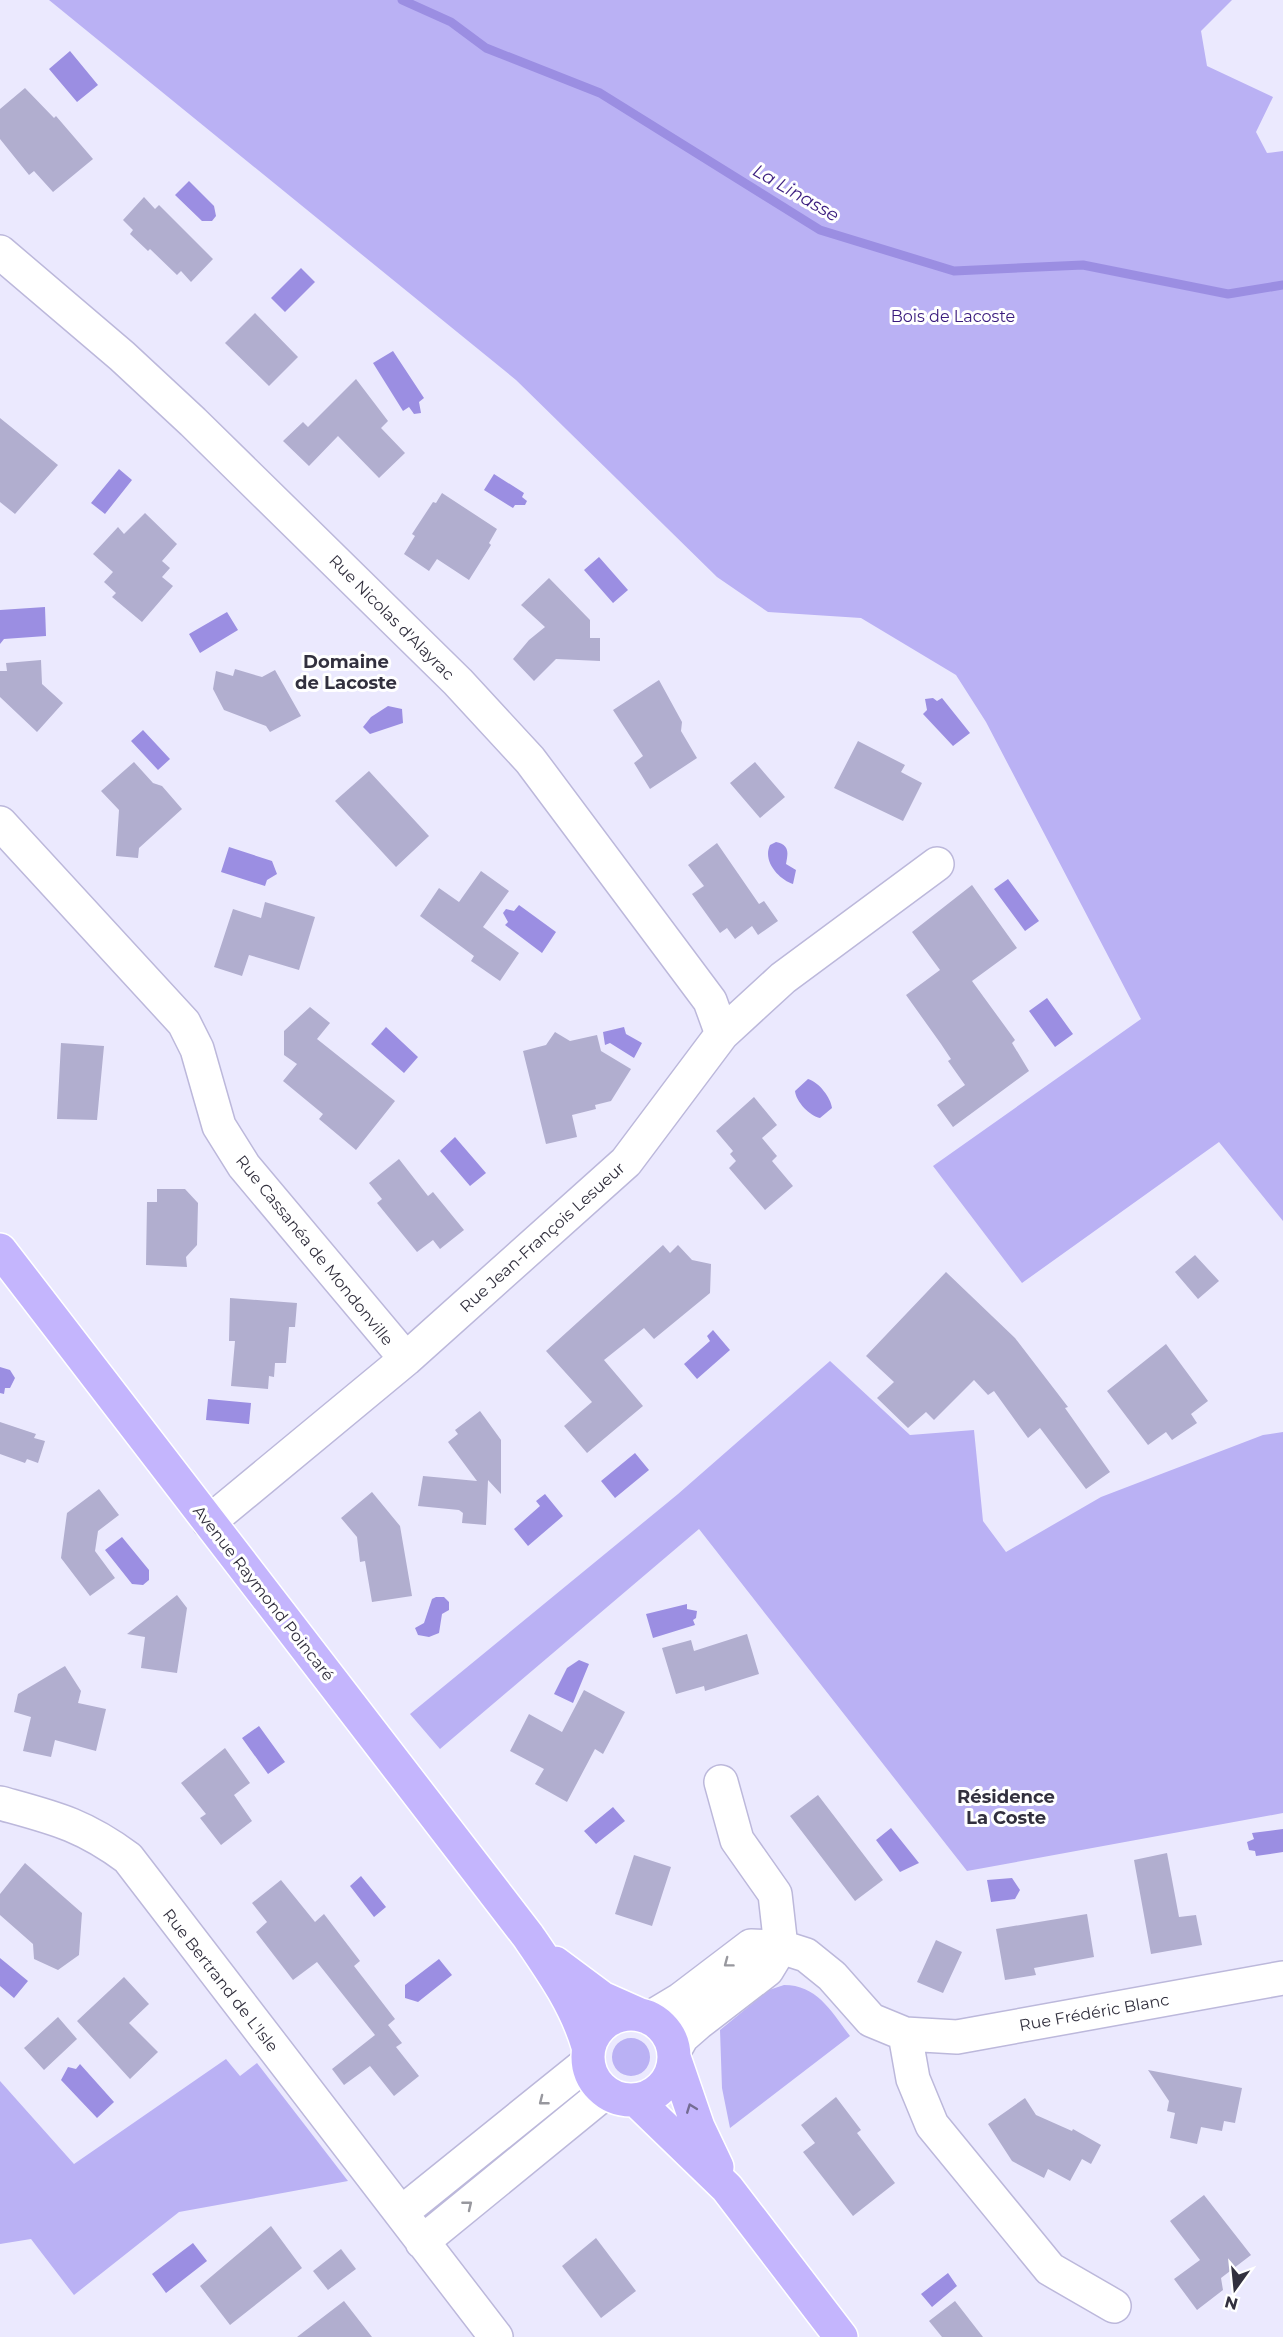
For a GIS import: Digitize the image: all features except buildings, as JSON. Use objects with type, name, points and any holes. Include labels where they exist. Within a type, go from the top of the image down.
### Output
[{"type":"main road","name":"Avenue Raymond Poincaré","points":[[0,1250],[528,1936],[582,2024],[588,2055]]},
{"type":"main road","name":"Avenue Raymond Poincaré","points":[[528,1936],[579,1983],[602,1998],[644,2016]]},
{"type":"main road","points":[[727,2188],[698,2127],[664,2029],[644,2016],[622,2014],[607,2020],[595,2032],[588,2055],[591,2075],[622,2097],[727,2188],[841,2337]]},
{"type":"main road","points":[[622,2097],[659,2090],[672,2069],[674,2054]]},
{"type":"street","name":"Rue Nicolas d'Alayrac","points":[[0,252],[122,356],[193,422],[458,682],[530,760],[710,1001],[722,1034]]},
{"type":"street","name":"Rue Cassanéa de Mondonville","points":[[0,824],[184,1023],[197,1049],[219,1126],[243,1166],[406,1359]]},
{"type":"street","name":"Rue Jean-François Lesueur","points":[[209,1522],[406,1359],[626,1162],[722,1034],[783,978],[937,864]]},
{"type":"street","points":[[674,2054],[682,2037],[767,1970],[781,1947],[775,1894],[737,1840],[721,1782]]},
{"type":"street","name":"Rue Bertrand de L'Isle","points":[[0,1803],[70,1822],[101,1838],[128,1858],[496,2337]]},
{"type":"street","name":"Rue Frédéric Blanc","points":[[644,2016],[680,2000],[751,1946],[781,1947],[806,1955],[832,1976],[872,2020],[905,2034],[957,2037],[1283,1978]]},
{"type":"street","points":[[905,2034],[913,2079],[932,2125],[1050,2269],[1114,2306]]},
{"type":"street","points":[[401,2213],[588,2055]]},
{"type":"street","points":[[422,2242],[597,2099],[622,2097]]},
{"type":"green space","name":"Bois de Lacoste","points":[[49,0],[1232,0],[1201,31],[1207,66],[1273,97],[1256,132],[1267,153],[1283,151],[1283,1221],[1219,1142],[1022,1283],[933,1166],[1141,1019],[986,722],[956,675],[861,618],[768,612],[717,577],[516,380]]},
{"type":"green space","points":[[830,1361],[910,1435],[974,1430],[983,1521],[1006,1552],[1101,1497],[1263,1435],[1283,1432],[1283,1813],[967,1871],[699,1529],[440,1749],[410,1714],[678,1494]]},
{"type":"green space","points":[[784,1985],[806,1989],[822,2001],[850,2036],[730,2128],[722,2088],[720,2030],[769,1990]]},
{"type":"green space","points":[[631,2038],[638,2039],[644,2044],[649,2050],[649,2064],[644,2070],[638,2075],[631,2076],[624,2075],[618,2070],[613,2064],[612,2057],[613,2050],[618,2044],[624,2039]]},
{"type":"green space","points":[[226,2059],[240,2076],[257,2063],[348,2181],[179,2212],[74,2295],[31,2239],[0,2244],[0,2081],[74,2164]]},
{"type":"shaded area","points":[[70,51],[98,85],[77,102],[49,69]]},
{"type":"shaded area","points":[[189,181],[214,206],[216,216],[212,221],[202,221],[175,195]]},
{"type":"shaded area","points":[[301,268],[315,282],[285,312],[271,298]]},
{"type":"shaded area","points":[[393,351],[424,398],[419,402],[421,413],[414,414],[409,407],[403,411],[373,363]]},
{"type":"shaded area","points":[[119,469],[132,480],[105,514],[91,503]]},
{"type":"shaded area","points":[[494,474],[524,493],[522,497],[527,501],[525,505],[515,505],[513,508],[484,490]]},
{"type":"shaded area","points":[[599,557],[628,590],[613,603],[584,570]]},
{"type":"shaded area","points":[[45,607],[46,636],[4,639],[0,644],[0,610]]},
{"type":"shaded area","points":[[227,612],[238,630],[200,653],[189,634]]},
{"type":"shaded area","points":[[933,698],[937,701],[942,698],[970,733],[953,746],[923,714],[927,710],[925,699]]},
{"type":"shaded area","points":[[388,706],[402,709],[403,723],[370,734],[363,727],[371,717]]},
{"type":"shaded area","points":[[143,730],[170,759],[158,770],[131,741]]},
{"type":"shaded area","points":[[776,842],[786,847],[786,864],[796,870],[793,884],[783,879],[770,864],[768,851],[770,845]]},
{"type":"shaded area","points":[[229,847],[272,861],[277,874],[267,880],[265,886],[221,872]]},
{"type":"shaded area","points":[[1008,879],[1039,921],[1025,931],[994,889]]},
{"type":"shaded area","points":[[519,905],[556,932],[542,953],[505,925],[508,922],[503,913],[506,909],[514,911]]},
{"type":"shaded area","points":[[1047,998],[1073,1034],[1055,1047],[1029,1011]]},
{"type":"shaded area","points":[[386,1027],[418,1057],[404,1073],[371,1044]]},
{"type":"shaded area","points":[[624,1027],[626,1034],[642,1043],[634,1058],[610,1043],[605,1045],[603,1032]]},
{"type":"shaded area","points":[[808,1079],[820,1087],[831,1104],[832,1108],[820,1118],[804,1108],[796,1095],[795,1091]]},
{"type":"shaded area","points":[[455,1137],[486,1173],[470,1186],[440,1151]]},
{"type":"shaded area","points":[[713,1330],[730,1350],[697,1379],[684,1364],[710,1341],[707,1336]]},
{"type":"shaded area","points":[[0,1367],[10,1370],[15,1378],[10,1388],[5,1388],[4,1394],[0,1393]]},
{"type":"shaded area","points":[[208,1399],[251,1403],[249,1424],[206,1420]]},
{"type":"shaded area","points":[[635,1453],[649,1470],[615,1498],[601,1481]]},
{"type":"shaded area","points":[[545,1494],[563,1516],[528,1546],[514,1529],[540,1506],[536,1501]]},
{"type":"shaded area","points":[[122,1537],[149,1570],[149,1580],[143,1585],[132,1584],[105,1550]]},
{"type":"shaded area","points":[[444,1597],[449,1602],[449,1610],[442,1614],[439,1633],[429,1637],[418,1635],[415,1628],[424,1623],[432,1599]]},
{"type":"shaded area","points":[[687,1604],[687,1609],[697,1611],[696,1618],[693,1620],[695,1625],[653,1638],[646,1614]]},
{"type":"shaded area","points":[[579,1660],[589,1664],[573,1703],[554,1694],[567,1668]]},
{"type":"shaded area","points":[[259,1726],[285,1762],[268,1774],[242,1738]]},
{"type":"shaded area","points":[[613,1807],[625,1821],[596,1844],[584,1831]]},
{"type":"shaded area","points":[[891,1828],[919,1863],[900,1872],[876,1840]]},
{"type":"shaded area","points":[[1283,1829],[1283,1852],[1256,1856],[1255,1851],[1249,1850],[1247,1842],[1254,1839],[1252,1833]]},
{"type":"shaded area","points":[[361,1876],[386,1907],[374,1917],[350,1886]]},
{"type":"shaded area","points":[[1012,1878],[1020,1890],[1015,1899],[991,1902],[987,1880]]},
{"type":"shaded area","points":[[0,1958],[28,1981],[14,1998],[0,1986]]},
{"type":"shaded area","points":[[439,1959],[452,1975],[418,2002],[405,1998],[405,1985]]},
{"type":"shaded area","points":[[80,2064],[114,2102],[97,2118],[61,2080],[68,2067],[76,2069]]},
{"type":"shaded area","points":[[193,2243],[207,2261],[166,2293],[152,2274]]},
{"type":"shaded area","points":[[948,2273],[957,2286],[932,2307],[921,2294]]},
{"type":"waterway","name":"La Linasse","points":[[402,0],[451,22],[486,48],[600,93],[820,230],[954,271],[1083,265],[1228,294],[1283,285]]},
{"type":"district","name":"Domaine de Lacoste","points":[[346,672]]},
{"type":"district","name":"Résidence La Coste","points":[[1006,1807]]}]
